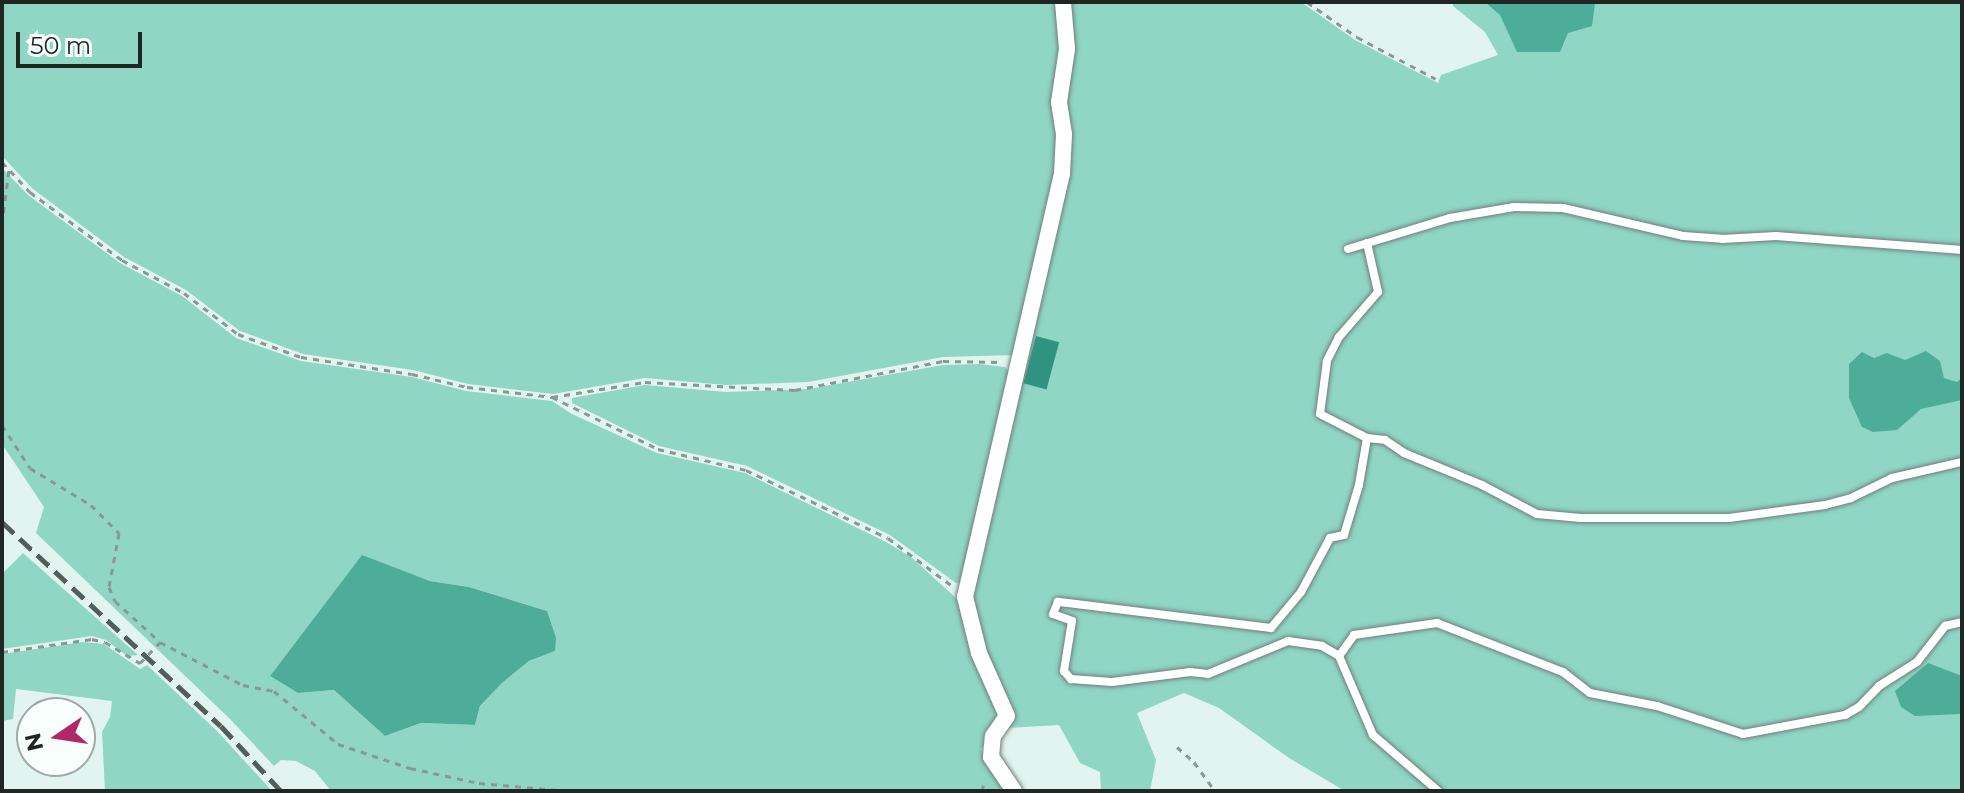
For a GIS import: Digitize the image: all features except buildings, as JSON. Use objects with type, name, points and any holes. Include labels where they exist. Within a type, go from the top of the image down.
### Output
[{"type":"street","points":[[1014,791],[991,757],[993,736],[1007,716],[979,653],[965,597],[1062,174],[1064,134],[1059,102],[1067,49],[1063,2]]},
{"type":"lane","points":[[1348,249],[1450,218],[1514,207],[1563,208],[1683,236],[1722,239],[1776,236],[1962,250]]},
{"type":"lane","points":[[1367,243],[1378,292],[1339,337],[1327,361],[1320,414],[1367,438],[1385,440],[1404,453],[1482,485],[1537,514],[1581,518],[1729,518],[1825,505],[1851,498],[1892,478],[1962,462]]},
{"type":"lane","points":[[1367,438],[1359,485],[1344,535],[1330,538],[1301,592],[1271,628],[1058,602],[1053,614],[1072,621],[1064,671],[1071,679],[1112,682],[1190,672],[1208,674],[1288,641],[1322,646],[1339,656],[1373,735],[1438,791]]},
{"type":"lane","points":[[1339,656],[1354,635],[1437,623],[1563,672],[1590,693],[1657,706],[1743,734],[1845,715],[1859,707],[1879,686],[1917,662],[1945,626],[1962,622]]},
{"type":"path","points":[[1307,2],[1357,37],[1436,79]]},
{"type":"path","points":[[2,162],[30,192],[122,260],[184,293],[238,334],[301,357],[412,374],[467,387],[552,397],[645,382],[795,390],[943,361],[1017,363]]},
{"type":"path","points":[[2,224],[9,169]]},
{"type":"path","points":[[552,397],[573,411],[658,449],[746,470],[857,522],[913,554],[965,597]]},
{"type":"path","points":[[2,425],[30,468],[91,505],[119,533],[109,587],[115,601],[160,642],[243,685],[274,691],[338,744],[410,768],[479,783],[568,791]]},
{"type":"path","points":[[2,652],[92,639],[105,642],[140,663],[160,642]]},
{"type":"path","points":[[1177,747],[1194,762],[1215,791]]},
{"type":"shaded area","points":[[2,2],[1058,2],[1062,49],[1057,173],[1016,355],[943,357],[808,382],[726,385],[645,378],[553,394],[468,384],[413,370],[303,354],[240,331],[186,290],[124,257],[33,189],[2,156]]},
{"type":"shaded area","points":[[1068,2],[1301,2],[1355,40],[1438,83],[1441,75],[1498,55],[1485,32],[1453,6],[1453,2],[1962,2],[1962,791],[1345,791],[1289,758],[1219,708],[1184,693],[1137,713],[1156,760],[1150,791],[1101,791],[1100,772],[1080,763],[1059,725],[1006,728],[971,591],[1035,314],[1064,102]]},
{"type":"shaded area","points":[[1485,2],[1595,3],[1592,26],[1568,33],[1560,52],[1517,52],[1500,15]]},
{"type":"shaded area","points":[[2,168],[28,195],[120,263],[182,296],[236,338],[301,361],[412,377],[466,391],[552,401],[572,414],[657,453],[745,473],[911,557],[957,599],[974,662],[996,709],[995,722],[981,750],[1008,791],[331,791],[315,771],[296,761],[281,760],[274,766],[229,718],[36,533],[44,507],[2,444]],"holes":[[[362,556],[430,581],[469,587],[547,611],[555,651],[529,661],[502,683],[480,706],[475,725],[421,723],[385,736],[334,690],[298,693],[270,676]]]},
{"type":"shaded area","points":[[1926,351],[1940,361],[1944,378],[1957,382],[1962,378],[1962,400],[1921,409],[1897,430],[1873,432],[1862,427],[1849,398],[1849,364],[1862,352],[1874,358],[1887,353],[1905,360]]},
{"type":"shaded area","points":[[943,365],[1005,367],[1011,375],[965,582],[956,583],[890,535],[747,466],[659,446],[572,403],[572,398],[645,385],[726,392],[809,389]]},
{"type":"shaded area","points":[[23,553],[138,655],[127,656],[106,640],[92,636],[2,649],[2,574]]},
{"type":"shaded area","points":[[362,555],[430,581],[469,587],[547,611],[556,638],[555,651],[529,661],[502,683],[480,706],[475,725],[421,723],[385,736],[334,690],[298,693],[270,676]]},
{"type":"shaded area","points":[[83,642],[104,644],[140,669],[147,665],[217,731],[272,791],[105,791],[102,732],[110,717],[112,701],[16,689],[13,719],[2,721],[2,654]]},
{"type":"shaded area","points":[[1928,663],[1962,676],[1960,714],[1915,716],[1901,707],[1895,691]]},
{"type":"railway","points":[[2,522],[221,726],[281,791]]}]
